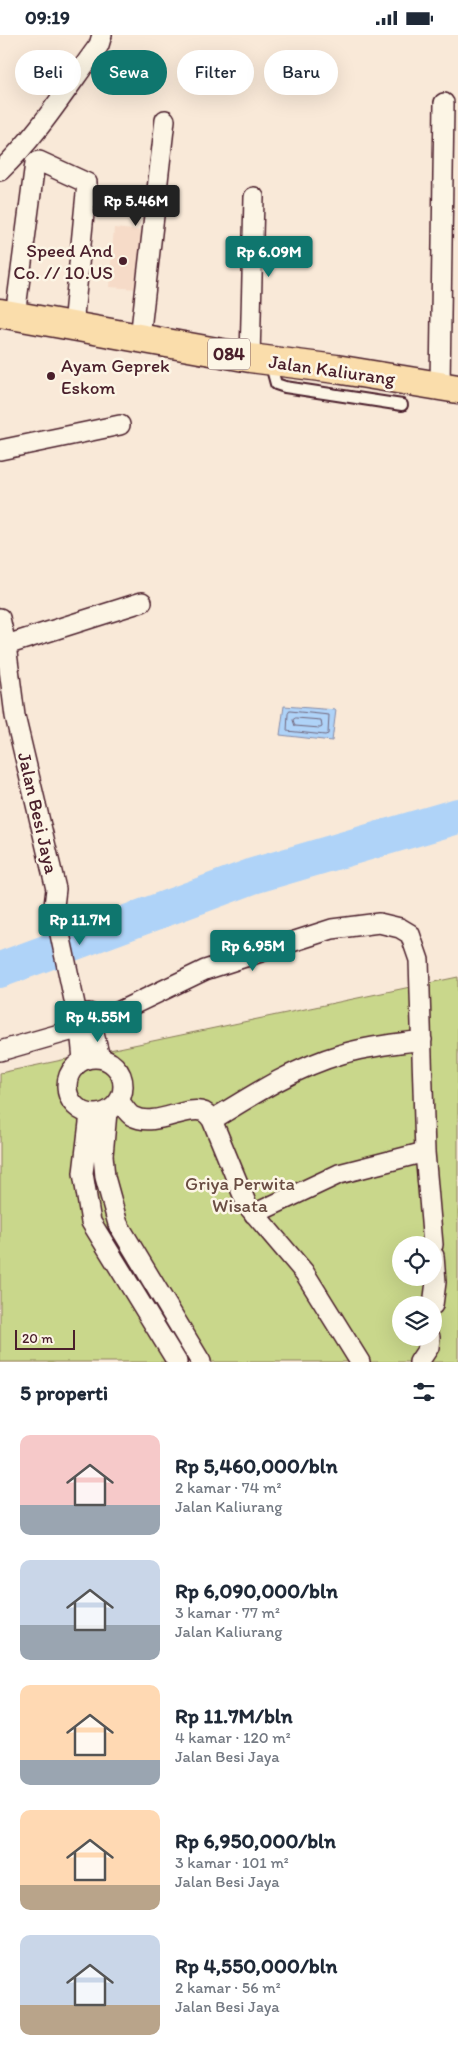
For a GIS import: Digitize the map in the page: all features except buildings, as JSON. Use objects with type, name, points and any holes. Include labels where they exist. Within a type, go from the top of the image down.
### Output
[{"type":"main road","name":"Jalan Kaliurang","points":[[8,315],[263,359],[449,388]]},
{"type":"street","points":[[0,171],[13,159],[48,115],[99,45],[102,35]]},
{"type":"street","points":[[444,103],[449,388]]},
{"type":"street","points":[[140,338],[165,120]]},
{"type":"street","points":[[8,315],[35,163],[39,161],[87,183],[73,326]]},
{"type":"street","points":[[254,197],[263,359]]},
{"type":"street","points":[[0,450],[120,425]]},
{"type":"street","points":[[3,646],[142,602]]},
{"type":"street","name":"Jalan Besi Jaya","points":[[0,618],[15,716],[61,911],[91,1059]]},
{"type":"street","points":[[0,1051],[86,1027],[205,970],[332,929],[379,923],[400,927],[410,934],[419,960],[426,1152],[432,1236]]},
{"type":"street","points":[[212,1120],[266,1086],[298,1069],[344,1053],[422,1040]]},
{"type":"street","points":[[178,1362],[91,1222],[83,1173],[105,1109],[123,1083],[121,1075],[109,1061],[91,1059],[70,1072],[67,1089],[69,1098],[74,1105],[105,1109],[144,1118],[162,1119],[198,1110],[206,1112],[212,1120],[247,1205],[304,1272],[360,1362]]},
{"type":"street","points":[[105,1109],[103,1155],[105,1177],[118,1224],[202,1362]]},
{"type":"street","points":[[254,1215],[338,1174],[426,1152]]},
{"type":"street","points":[[419,1362],[429,1346]]},
{"type":"lane","points":[[263,359],[272,373],[273,379],[281,385],[402,405]]},
{"type":"shaded area","points":[[114,228],[143,231],[138,289],[109,287]]},
{"type":"green space","name":"Griya Perwita Wisata","points":[[458,977],[458,1362],[0,1362],[0,1073]]},
{"type":"water","points":[[284,706],[336,710],[332,741],[280,735]]},
{"type":"waterway","points":[[0,970],[253,876],[458,816]]},
{"type":"place","name":"Speed And Co. // 10.US","points":[[123,261]]},
{"type":"place","name":"Ayam Geprek Eskom","points":[[51,376]]}]
